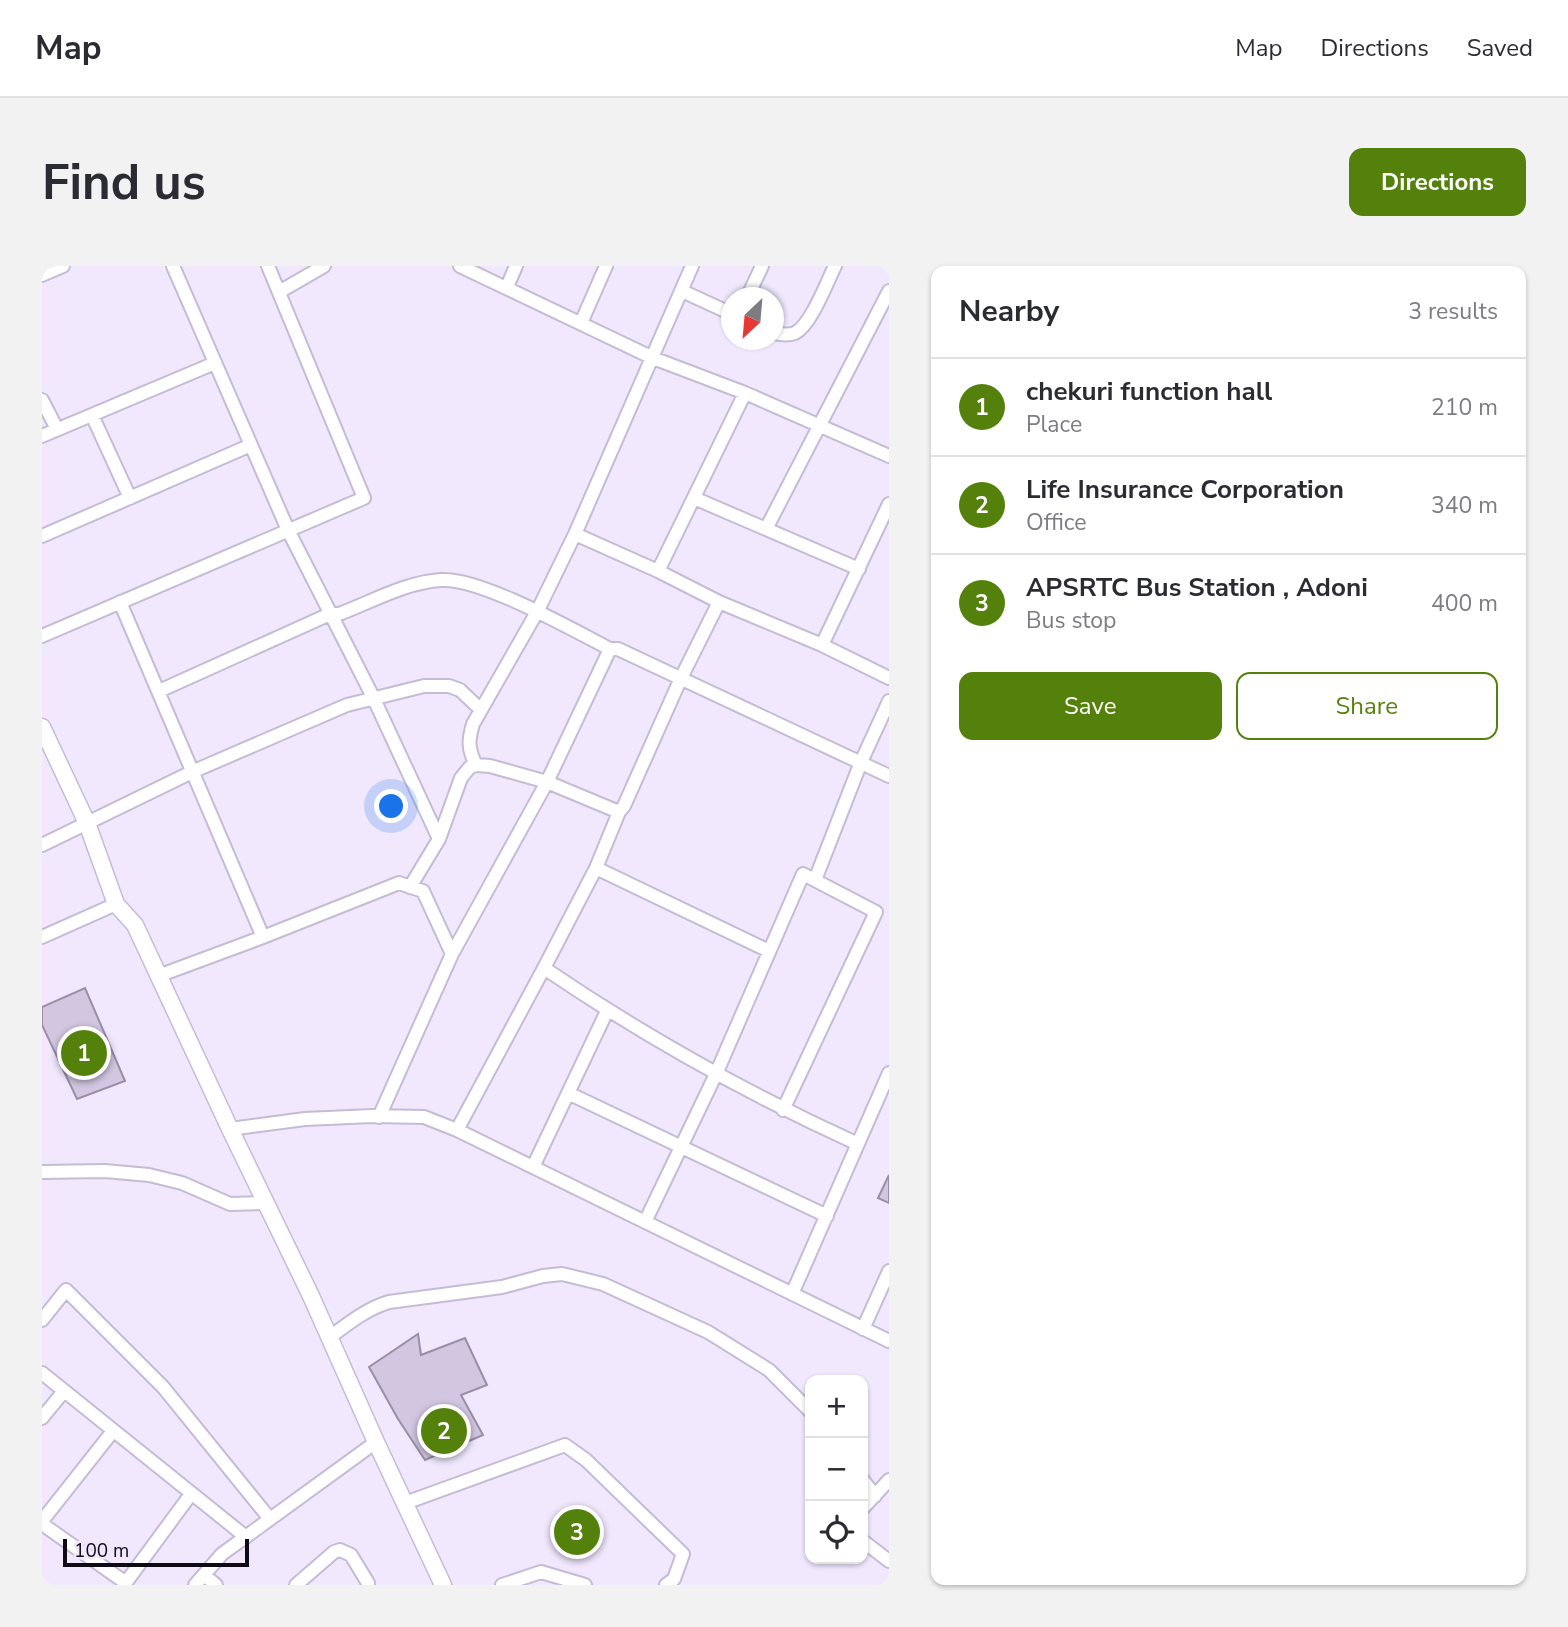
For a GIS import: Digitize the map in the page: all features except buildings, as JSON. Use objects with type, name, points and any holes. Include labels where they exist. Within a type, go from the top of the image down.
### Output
[{"type":"main road","points":[[42,727],[88,822],[116,904],[135,926],[330,1337],[443,1585]]},
{"type":"street","points":[[42,275],[62,266]]},
{"type":"street","points":[[173,266],[288,530],[374,699],[439,839]]},
{"type":"street","points":[[42,636],[364,498],[268,266]]},
{"type":"street","points":[[279,292],[324,266]]},
{"type":"street","points":[[460,266],[653,358],[745,393],[818,427],[888,454]]},
{"type":"street","points":[[507,287],[516,266]]},
{"type":"street","points":[[581,323],[606,266]]},
{"type":"street","points":[[476,765],[469,749],[468,738],[537,612],[575,534],[692,266]]},
{"type":"street","points":[[752,287],[762,266]]},
{"type":"street","points":[[784,335],[799,331],[808,321],[835,266]]},
{"type":"street","points":[[682,291],[721,309]]},
{"type":"street","points":[[766,529],[889,291]]},
{"type":"street","points":[[42,436],[215,363]]},
{"type":"street","points":[[658,571],[745,393]]},
{"type":"street","points":[[42,400],[57,429]]},
{"type":"street","points":[[92,415],[130,498]]},
{"type":"street","points":[[42,536],[251,445]]},
{"type":"street","points":[[694,498],[859,569]]},
{"type":"street","points":[[822,645],[889,505]]},
{"type":"street","points":[[575,534],[889,678]]},
{"type":"street","points":[[159,691],[330,614],[339,614],[416,584],[441,579],[458,580],[537,612],[610,649],[618,649],[889,776]]},
{"type":"street","points":[[120,602],[263,937]]},
{"type":"street","points":[[457,1130],[596,868],[619,812],[719,602]]},
{"type":"street","points":[[379,1117],[452,954],[547,782],[610,649]]},
{"type":"street","points":[[42,845],[194,771],[346,705],[424,686],[449,686],[460,690],[481,710]]},
{"type":"street","points":[[815,880],[861,762],[889,701]]},
{"type":"street","points":[[410,887],[439,839],[461,778],[470,767],[476,765],[547,782],[619,812]]},
{"type":"street","points":[[596,868],[769,951]]},
{"type":"street","points":[[645,1222],[716,1074],[803,874],[889,917]]},
{"type":"street","points":[[158,976],[399,883],[423,891],[452,954]]},
{"type":"street","points":[[42,937],[116,904]]},
{"type":"street","points":[[783,1110],[876,912]]},
{"type":"street","points":[[544,968],[607,1011],[716,1074],[783,1110],[858,1144]]},
{"type":"street","points":[[533,1167],[607,1011]]},
{"type":"street","points":[[792,1294],[889,1073]]},
{"type":"street","points":[[568,1093],[827,1216]]},
{"type":"street","points":[[230,1129],[305,1119],[424,1117],[457,1130],[889,1341]]},
{"type":"street","points":[[42,1172],[105,1171],[149,1175],[182,1183],[230,1204],[266,1203]]},
{"type":"street","points":[[863,1329],[889,1271]]},
{"type":"street","points":[[330,1337],[358,1316],[389,1302],[502,1287],[562,1274],[603,1284],[708,1332],[769,1370],[805,1406]]},
{"type":"street","points":[[42,1320],[66,1290],[163,1387],[270,1520]]},
{"type":"street","points":[[42,1374],[246,1537]]},
{"type":"street","points":[[42,1418],[64,1391]]},
{"type":"street","points":[[113,1431],[42,1523],[125,1584],[191,1494]]},
{"type":"street","points":[[195,1585],[222,1554],[376,1442]]},
{"type":"street","points":[[405,1503],[565,1445],[586,1460],[683,1554],[674,1579],[666,1585]]},
{"type":"street","points":[[868,1503],[889,1480]]},
{"type":"street","points":[[868,1487],[875,1496]]},
{"type":"street","points":[[868,1545],[889,1561]]},
{"type":"street","points":[[296,1585],[334,1552],[341,1550],[351,1555],[368,1583]]},
{"type":"street","points":[[502,1585],[541,1572],[585,1585]]},
{"type":"street","points":[[204,1575],[215,1585]]},
{"type":"place","name":"chekuri function hall","points":[[84,1053]]},
{"type":"place","name":"Life Insurance Corporation","points":[[444,1431]]},
{"type":"place","name":"APSRTC Bus Station , Adoni","points":[[577,1532]]}]
